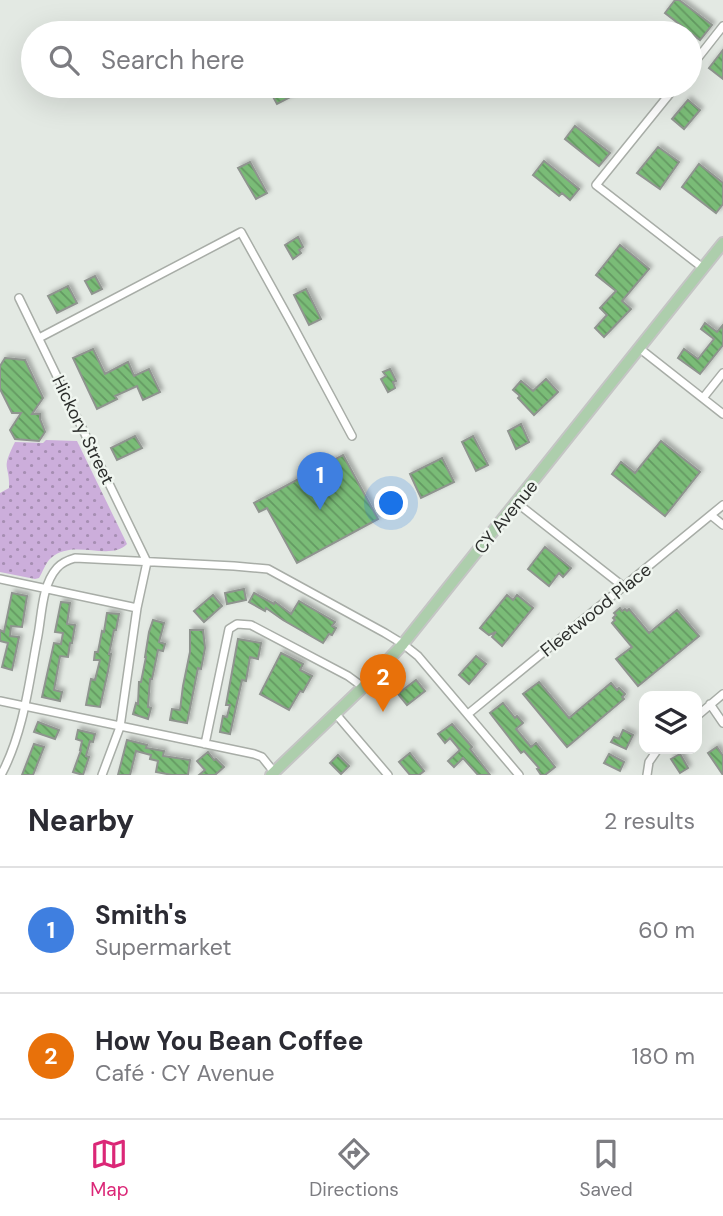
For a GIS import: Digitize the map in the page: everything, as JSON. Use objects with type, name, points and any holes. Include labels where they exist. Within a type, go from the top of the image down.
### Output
[{"type":"main road","name":"CY Avenue","points":[[272,773],[363,687],[403,644],[723,243]]},
{"type":"street","points":[[702,53],[723,26]]},
{"type":"street","points":[[666,98],[596,186],[703,268]]},
{"type":"street","points":[[39,338],[241,232],[352,436]]},
{"type":"street","name":"Hickory Street","points":[[19,298],[147,562]]},
{"type":"street","points":[[639,348],[723,414]]},
{"type":"street","points":[[703,398],[723,373]]},
{"type":"street","points":[[517,503],[624,587]]},
{"type":"street","name":"Fleetwood Place","points":[[468,714],[723,505]]},
{"type":"street","points":[[712,516],[723,525]]},
{"type":"street","points":[[1,775],[12,755],[24,706],[46,588],[56,569],[75,558],[268,569],[403,644],[418,656],[519,775]]},
{"type":"street","points":[[102,775],[120,727],[137,608],[147,562]]},
{"type":"street","points":[[0,579],[137,608]]},
{"type":"street","points":[[205,744],[229,629],[237,624],[251,625],[348,676],[363,687]]},
{"type":"street","points":[[702,711],[723,694]]},
{"type":"street","points":[[0,701],[245,752],[262,757],[272,773]]},
{"type":"street","points":[[710,704],[723,723]]},
{"type":"street","points":[[335,713],[388,775]]},
{"type":"street","points":[[647,775],[649,762],[655,754]]},
{"type":"shaded area","points":[[46,440],[77,441],[127,544],[111,551],[60,552],[49,560],[39,578],[35,579],[0,572],[0,493],[9,488],[8,458],[15,442],[43,443]]},
{"type":"building","points":[[675,0],[679,0],[712,25],[702,38],[702,21],[675,21],[665,13]]},
{"type":"building","points":[[723,50],[723,79],[709,68]]},
{"type":"building","points":[[274,98],[288,98],[277,104]]},
{"type":"building","points":[[688,100],[700,110],[684,129],[672,119]]},
{"type":"building","points":[[575,126],[610,153],[599,166],[565,139]]},
{"type":"building","points":[[658,147],[679,162],[660,189],[637,173]]},
{"type":"building","points":[[544,161],[579,189],[570,200],[562,193],[559,196],[533,175]]},
{"type":"building","points":[[250,162],[267,193],[256,199],[238,168]]},
{"type":"building","points":[[699,164],[723,183],[723,204],[716,213],[682,187]]},
{"type":"building","points":[[298,237],[303,247],[299,250],[301,253],[293,259],[285,245]]},
{"type":"building","points":[[620,245],[649,269],[622,301],[631,309],[604,337],[595,328],[607,315],[600,308],[616,291],[596,275]]},
{"type":"building","points":[[95,276],[102,289],[92,294],[85,281]]},
{"type":"building","points":[[68,286],[77,303],[57,313],[48,296]]},
{"type":"building","points":[[306,289],[321,319],[309,325],[294,295]]},
{"type":"building","points":[[705,323],[717,332],[723,325],[723,345],[700,374],[678,358],[684,349],[698,359],[714,339],[701,329]]},
{"type":"building","points":[[93,349],[105,374],[128,362],[134,376],[149,369],[160,392],[143,400],[137,386],[115,396],[117,399],[97,409],[73,358]]},
{"type":"building","points":[[5,358],[25,360],[43,398],[32,414],[40,414],[45,432],[39,441],[15,439],[10,430],[21,413],[12,413],[0,389],[0,366]]},
{"type":"building","points":[[390,369],[396,381],[393,382],[395,388],[388,392],[381,379],[386,376],[383,372]]},
{"type":"building","points":[[546,379],[558,392],[534,415],[513,390],[521,381],[533,391]]},
{"type":"building","points":[[521,424],[529,442],[516,449],[508,431]]},
{"type":"building","points":[[135,436],[142,448],[117,460],[111,448]]},
{"type":"building","points":[[473,436],[488,465],[476,471],[462,442]]},
{"type":"building","points":[[661,441],[700,472],[665,516],[612,474],[621,462],[635,473]]},
{"type":"building","points":[[343,455],[378,519],[297,563],[267,508],[259,512],[254,503]]},
{"type":"building","points":[[442,458],[454,482],[421,498],[410,474]]},
{"type":"building","points":[[545,547],[571,568],[563,577],[559,573],[549,586],[528,569]]},
{"type":"building","points":[[244,589],[246,600],[227,604],[225,593]]},
{"type":"building","points":[[12,593],[27,596],[22,627],[11,626],[10,636],[19,637],[12,670],[2,667],[8,643],[0,641],[0,630],[4,632]]},
{"type":"building","points":[[254,593],[274,604],[275,602],[291,614],[299,601],[335,622],[332,626],[336,628],[323,643],[266,608],[265,611],[249,602]]},
{"type":"building","points":[[213,595],[222,606],[204,622],[194,611]]},
{"type":"building","points":[[507,595],[513,600],[517,595],[533,608],[502,646],[492,637],[496,632],[489,635],[480,628]]},
{"type":"building","points":[[61,602],[70,603],[67,624],[75,625],[68,657],[60,656],[54,690],[62,692],[60,701],[42,697],[54,643],[61,644],[63,633],[55,632]]},
{"type":"building","points":[[620,608],[622,611],[629,609],[649,633],[677,610],[699,636],[638,686],[616,659],[632,647],[612,623],[616,615],[614,613]]},
{"type":"building","points":[[107,613],[119,614],[100,707],[86,705],[91,679],[95,680],[100,660],[94,660],[95,652],[98,652]]},
{"type":"building","points":[[153,620],[164,623],[159,642],[165,644],[163,651],[158,650],[150,679],[148,707],[151,708],[148,719],[133,714],[136,703],[138,704],[139,682]]},
{"type":"building","points":[[190,630],[203,630],[205,648],[201,669],[198,668],[187,723],[170,720],[172,709],[180,710],[190,652]]},
{"type":"building","points":[[238,639],[261,643],[258,659],[250,657],[246,681],[242,680],[230,734],[220,732],[223,716],[227,717],[230,705],[226,705]]},
{"type":"building","points":[[281,653],[303,664],[300,670],[312,676],[289,710],[260,694]]},
{"type":"building","points":[[476,656],[486,664],[469,684],[459,675]]},
{"type":"building","points":[[416,680],[425,691],[407,705],[398,694]]},
{"type":"building","points":[[539,682],[569,718],[611,683],[625,694],[622,697],[624,699],[567,747],[523,694]]},
{"type":"building","points":[[503,703],[515,718],[517,716],[523,723],[516,729],[531,747],[536,743],[555,767],[545,775],[541,775],[537,769],[539,768],[524,751],[521,753],[490,713]]},
{"type":"building","points":[[38,722],[59,730],[55,739],[34,732]]},
{"type":"building","points":[[452,724],[472,747],[470,749],[490,775],[478,775],[463,758],[454,767],[448,761],[460,750],[450,738],[445,743],[438,734]]},
{"type":"building","points":[[78,730],[95,734],[93,742],[90,741],[86,756],[89,757],[83,775],[73,772],[81,750],[82,741],[76,739]]},
{"type":"building","points":[[623,730],[633,735],[626,749],[611,742],[614,737],[619,739]]},
{"type":"building","points":[[127,740],[147,745],[146,748],[164,751],[163,756],[190,760],[188,775],[156,772],[158,761],[150,759],[151,755],[136,751],[130,775],[118,775]]},
{"type":"building","points":[[34,744],[44,747],[33,775],[22,775]]},
{"type":"building","points":[[717,747],[723,756],[723,775],[708,753]]},
{"type":"building","points":[[208,752],[224,767],[215,775],[199,775],[205,770],[197,761]]},
{"type":"building","points":[[410,753],[424,771],[419,775],[410,775],[399,762]]},
{"type":"building","points":[[609,754],[624,762],[620,771],[604,763]]},
{"type":"building","points":[[680,754],[688,768],[680,773],[671,759]]},
{"type":"building","points":[[338,755],[349,766],[341,774],[330,763]]},
{"type":"place","name":"Smith's","points":[[320,510]]},
{"type":"place","name":"How You Bean Coffee","points":[[383,712]]}]
